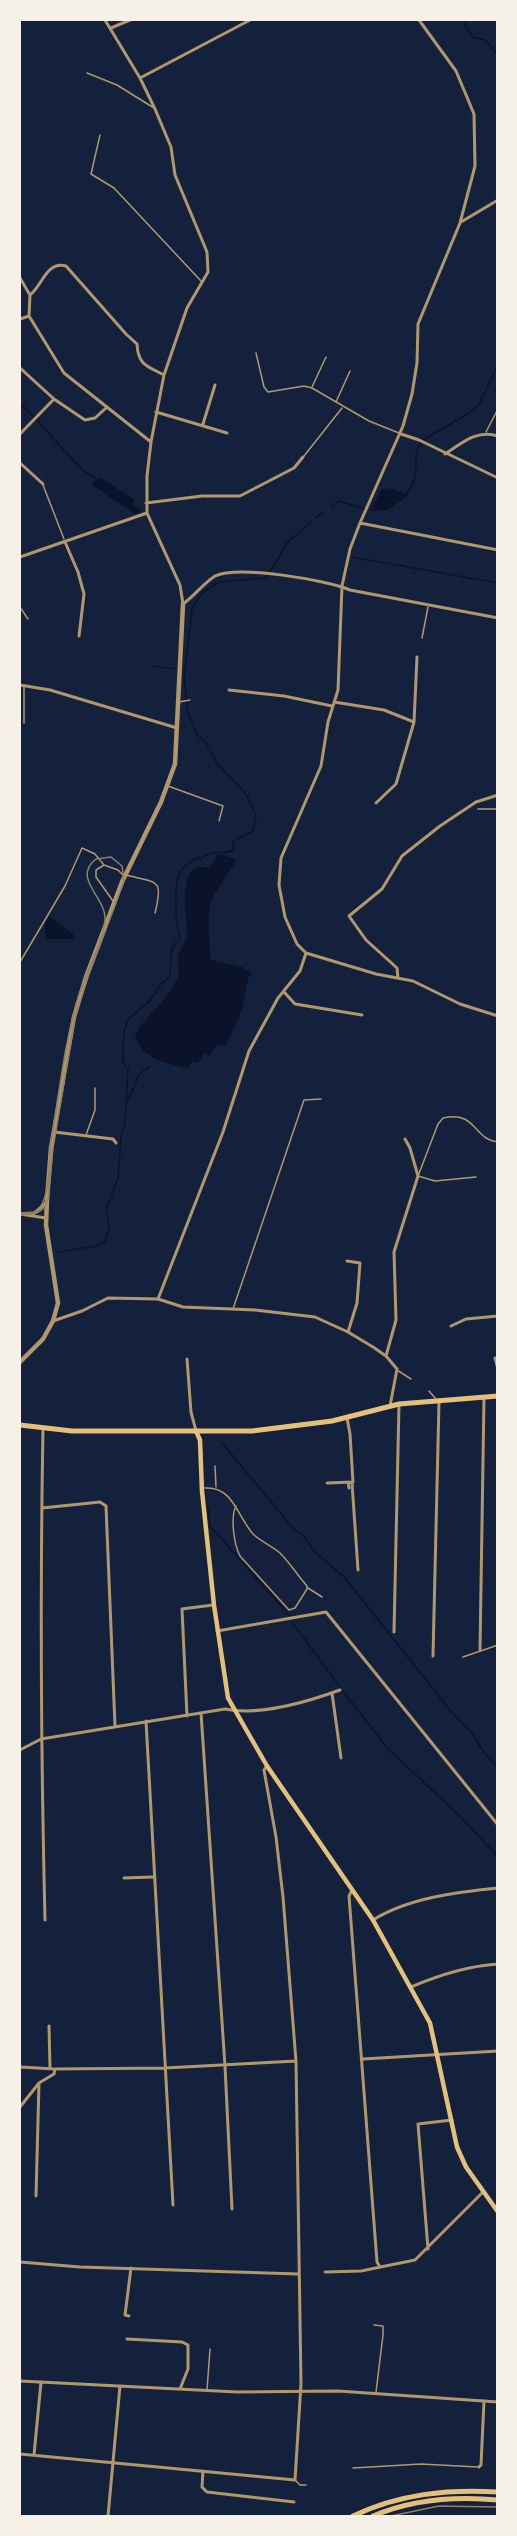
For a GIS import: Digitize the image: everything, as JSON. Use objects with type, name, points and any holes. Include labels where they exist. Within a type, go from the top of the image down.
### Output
[{"type":"main road","points":[[20,1425],[80,1432],[273,1429],[313,1424],[399,1404],[498,1396]]},
{"type":"main road","points":[[196,1431],[200,1440],[202,1488],[217,1631],[228,1698],[267,1766],[373,1920],[430,2023],[458,2147],[466,2167],[498,2212]]},
{"type":"main road","points":[[353,2517],[393,2501],[423,2493],[498,2492]]},
{"type":"main road","points":[[373,2517],[411,2504],[442,2499],[498,2500]]},
{"type":"street","points":[[20,1362],[43,1339],[53,1321],[58,1303],[46,1218],[46,1200],[54,1132],[74,1017],[86,977],[114,902],[167,786],[177,753],[183,604],[180,585],[147,513],[147,476],[164,375],[187,308],[208,272],[207,252],[175,175],[171,147],[140,78],[105,20]]},
{"type":"street","points":[[111,28],[130,20]]},
{"type":"street","points":[[140,78],[249,20]]},
{"type":"street","points":[[419,20],[456,71],[474,114],[475,166],[460,223],[418,324],[417,363],[412,394],[401,434],[350,549],[342,586],[338,690],[333,704],[321,766],[281,858],[279,885],[285,917],[297,944],[306,953],[359,969],[413,981],[460,1004],[498,1016]]},
{"type":"street","points":[[460,223],[498,200]]},
{"type":"street","points":[[30,295],[51,268],[59,264],[66,266],[137,344],[138,357],[144,364],[164,375]]},
{"type":"street","points":[[20,278],[30,295],[29,316],[64,373],[151,442]]},
{"type":"street","points":[[20,319],[29,316]]},
{"type":"street","points":[[20,368],[54,399],[85,420],[95,418],[106,408]]},
{"type":"street","points":[[203,424],[215,385]]},
{"type":"street","points":[[20,434],[54,399]]},
{"type":"street","points":[[156,412],[203,424],[227,433]]},
{"type":"street","points":[[446,454],[471,438],[486,432],[498,436]]},
{"type":"street","points":[[401,434],[498,478]]},
{"type":"street","points":[[146,503],[202,496],[240,496],[294,468],[303,457]]},
{"type":"street","points":[[20,464],[43,484]]},
{"type":"street","points":[[20,558],[147,513]]},
{"type":"street","points":[[360,523],[498,550]]},
{"type":"street","points":[[65,542],[78,572],[84,594],[79,636]]},
{"type":"street","points":[[183,604],[217,575],[268,573],[498,618]]},
{"type":"street","points":[[376,803],[396,784],[414,722],[417,657]]},
{"type":"street","points":[[22,686],[38,688],[177,728]]},
{"type":"street","points":[[229,690],[384,710],[414,722]]},
{"type":"street","points":[[398,978],[397,968],[366,940],[349,916],[382,889],[402,856],[440,826],[476,802],[498,795]]},
{"type":"street","points":[[158,1299],[223,1132],[249,1051],[262,1022],[300,971],[306,953]]},
{"type":"street","points":[[284,992],[295,1004],[362,1016]]},
{"type":"street","points":[[54,1132],[113,1139],[116,1143]]},
{"type":"street","points":[[386,1356],[396,1320],[394,1252],[418,1176],[405,1139]]},
{"type":"street","points":[[31,1214],[41,1209],[46,1200]]},
{"type":"street","points":[[20,1214],[46,1218]]},
{"type":"street","points":[[347,1261],[360,1263],[357,1303],[348,1332]]},
{"type":"street","points":[[53,1321],[82,1311],[108,1298],[158,1299],[183,1307],[308,1315],[348,1332],[386,1356],[396,1369],[390,1406]]},
{"type":"street","points":[[451,1326],[466,1319],[498,1316]]},
{"type":"street","points":[[495,1358],[498,1369]]},
{"type":"street","points":[[187,1359],[191,1412],[196,1431]]},
{"type":"street","points":[[480,1650],[484,1398]]},
{"type":"street","points":[[433,1656],[439,1402]]},
{"type":"street","points":[[394,1632],[399,1404]]},
{"type":"street","points":[[346,1416],[358,1570]]},
{"type":"street","points":[[43,1428],[40,1563],[45,1920]]},
{"type":"street","points":[[327,1483],[350,1482]]},
{"type":"street","points":[[349,1488],[350,1482]]},
{"type":"street","points":[[42,1508],[100,1502],[106,1506],[115,1726]]},
{"type":"street","points":[[187,1716],[182,1609],[214,1605]]},
{"type":"street","points":[[217,1631],[326,1612],[498,1825]]},
{"type":"street","points":[[20,1750],[41,1739],[201,1713],[225,1710],[238,1713],[304,1702],[340,1690]]},
{"type":"street","points":[[332,1693],[341,1758]]},
{"type":"street","points":[[201,1713],[225,2066],[232,2209]]},
{"type":"street","points":[[146,1721],[173,2205]]},
{"type":"street","points":[[20,2454],[295,2480],[300,2390],[296,2061],[283,1897],[276,1837],[264,1770],[267,1766]]},
{"type":"street","points":[[124,1878],[153,1877]]},
{"type":"street","points":[[373,1920],[393,1909],[420,1901],[498,1888]]},
{"type":"street","points":[[353,1889],[349,1896],[377,2262],[380,2267]]},
{"type":"street","points":[[411,1988],[439,1976],[498,1964]]},
{"type":"street","points":[[49,2026],[50,2067]]},
{"type":"street","points":[[363,2059],[498,2051]]},
{"type":"street","points":[[20,2067],[165,2068],[296,2061]]},
{"type":"street","points":[[20,2107],[39,2083],[54,2074],[55,2069]]},
{"type":"street","points":[[36,2196],[39,2083]]},
{"type":"street","points":[[428,2249],[418,2124],[452,2120]]},
{"type":"street","points":[[325,2272],[361,2271],[415,2260],[484,2191]]},
{"type":"street","points":[[20,2262],[298,2274]]},
{"type":"street","points":[[129,2316],[125,2315],[131,2268]]},
{"type":"street","points":[[126,2339],[182,2342],[188,2345],[188,2369],[180,2389]]},
{"type":"street","points":[[20,2381],[207,2391],[295,2393],[300,2390],[376,2393],[498,2402]]},
{"type":"street","points":[[34,2455],[41,2382]]},
{"type":"street","points":[[108,2517],[120,2386]]},
{"type":"street","points":[[479,2467],[482,2465],[484,2402]]},
{"type":"street","points":[[203,2471],[202,2487],[207,2492],[294,2502]]},
{"type":"lane","points":[[87,73],[117,85],[155,109]]},
{"type":"lane","points":[[100,135],[91,174],[114,188],[201,281]]},
{"type":"lane","points":[[256,352],[264,387],[268,392],[304,386],[312,388],[342,407],[401,434]]},
{"type":"lane","points":[[312,388],[326,357]]},
{"type":"lane","points":[[336,403],[350,371]]},
{"type":"lane","points":[[303,457],[342,407]]},
{"type":"lane","points":[[486,432],[498,409]]},
{"type":"lane","points":[[43,484],[65,542]]},
{"type":"lane","points":[[422,638],[429,606]]},
{"type":"lane","points":[[20,607],[28,619]]},
{"type":"lane","points":[[22,686],[24,723]]},
{"type":"lane","points":[[180,701],[190,700]]},
{"type":"lane","points":[[167,786],[223,806],[219,821]]},
{"type":"lane","points":[[478,809],[498,809]]},
{"type":"lane","points":[[20,962],[65,886],[82,848],[95,854],[104,865],[121,872],[122,882]]},
{"type":"lane","points":[[104,865],[97,867],[95,875],[114,902]]},
{"type":"lane","points":[[125,875],[159,886],[160,892],[154,913]]},
{"type":"lane","points":[[85,1136],[89,1132],[95,1110],[95,1088]]},
{"type":"lane","points":[[233,1310],[304,1100],[321,1100]]},
{"type":"lane","points":[[476,1177],[435,1181],[418,1176],[438,1124],[443,1118],[452,1116],[467,1119],[490,1141],[498,1142]]},
{"type":"lane","points":[[396,1369],[411,1379]]},
{"type":"lane","points":[[429,1391],[439,1402]]},
{"type":"lane","points":[[215,1467],[216,1487]]},
{"type":"lane","points":[[202,1488],[216,1487],[226,1494],[253,1534],[282,1556],[308,1588],[322,1597]]},
{"type":"lane","points":[[236,1506],[233,1518],[236,1549],[240,1556],[289,1610],[295,1608],[308,1588]]},
{"type":"lane","points":[[464,1657],[498,1645]]},
{"type":"lane","points":[[374,2325],[383,2326],[376,2393]]},
{"type":"lane","points":[[207,2391],[210,2349]]},
{"type":"lane","points":[[352,2469],[421,2464],[479,2467]]},
{"type":"lane","points":[[295,2480],[300,2485],[306,2486]]},
{"type":"water","points":[[101,478],[135,500],[132,504],[141,512],[135,514],[92,485],[95,479]]},
{"type":"water","points":[[389,488],[409,495],[388,510],[370,511],[381,490]]},
{"type":"water","points":[[218,854],[237,859],[211,901],[209,927],[211,960],[242,967],[252,973],[248,978],[242,1010],[226,1046],[217,1045],[209,1056],[204,1053],[198,1063],[192,1062],[188,1068],[164,1062],[149,1055],[138,1044],[135,1036],[178,977],[178,955],[187,934],[185,891],[187,880],[191,872],[199,867],[210,868]]},
{"type":"water","points":[[49,916],[74,935],[73,939],[45,939],[45,925]]},
{"type":"waterway","points":[[463,20],[472,37],[485,40],[498,55]]},
{"type":"waterway","points":[[498,338],[498,350]]},
{"type":"waterway","points":[[423,440],[471,412],[480,403],[498,364]]},
{"type":"waterway","points":[[20,403],[34,417]]},
{"type":"waterway","points":[[37,420],[82,470],[95,478]]},
{"type":"waterway","points":[[406,494],[414,480],[416,454],[421,443]]},
{"type":"waterway","points":[[332,506],[339,501],[364,509]]},
{"type":"waterway","points":[[315,518],[323,512]]},
{"type":"waterway","points":[[58,1252],[96,1246],[105,1242],[109,1227],[106,1209],[118,1178],[121,1136],[125,1123],[128,1069],[123,1062],[124,1030],[129,1018],[149,1002],[160,985],[170,976],[172,947],[180,939],[176,903],[179,875],[182,869],[197,857],[200,859],[210,854],[233,850],[233,841],[253,831],[256,816],[246,794],[216,762],[207,744],[197,734],[188,712],[184,678],[192,608],[203,592],[219,582],[266,578],[288,542],[312,521]]},
{"type":"waterway","points":[[352,557],[498,583]]},
{"type":"waterway","points":[[153,666],[175,669]]},
{"type":"waterway","points":[[127,1102],[139,1075],[150,1066]]},
{"type":"waterway","points":[[223,1444],[294,1529],[303,1535],[313,1550],[345,1578],[449,1709],[473,1734],[483,1751],[498,1768]]},
{"type":"waterway","points":[[208,1507],[210,1526],[290,1616]]},
{"type":"waterway","points":[[292,1622],[340,1687]]},
{"type":"waterway","points":[[343,1691],[388,1749],[460,1816],[498,1857]]},
{"type":"tram line","points":[[20,1213],[35,1212],[40,1207],[47,1190],[51,1143],[69,1034],[78,998],[105,920],[101,904],[88,881],[87,873],[89,866],[96,859],[111,857],[122,866],[124,881],[75,1017],[53,1148],[48,1200],[43,1209],[37,1213],[20,1215]]},
{"type":"tram line","points":[[391,2516],[439,2506],[498,2507]]}]
